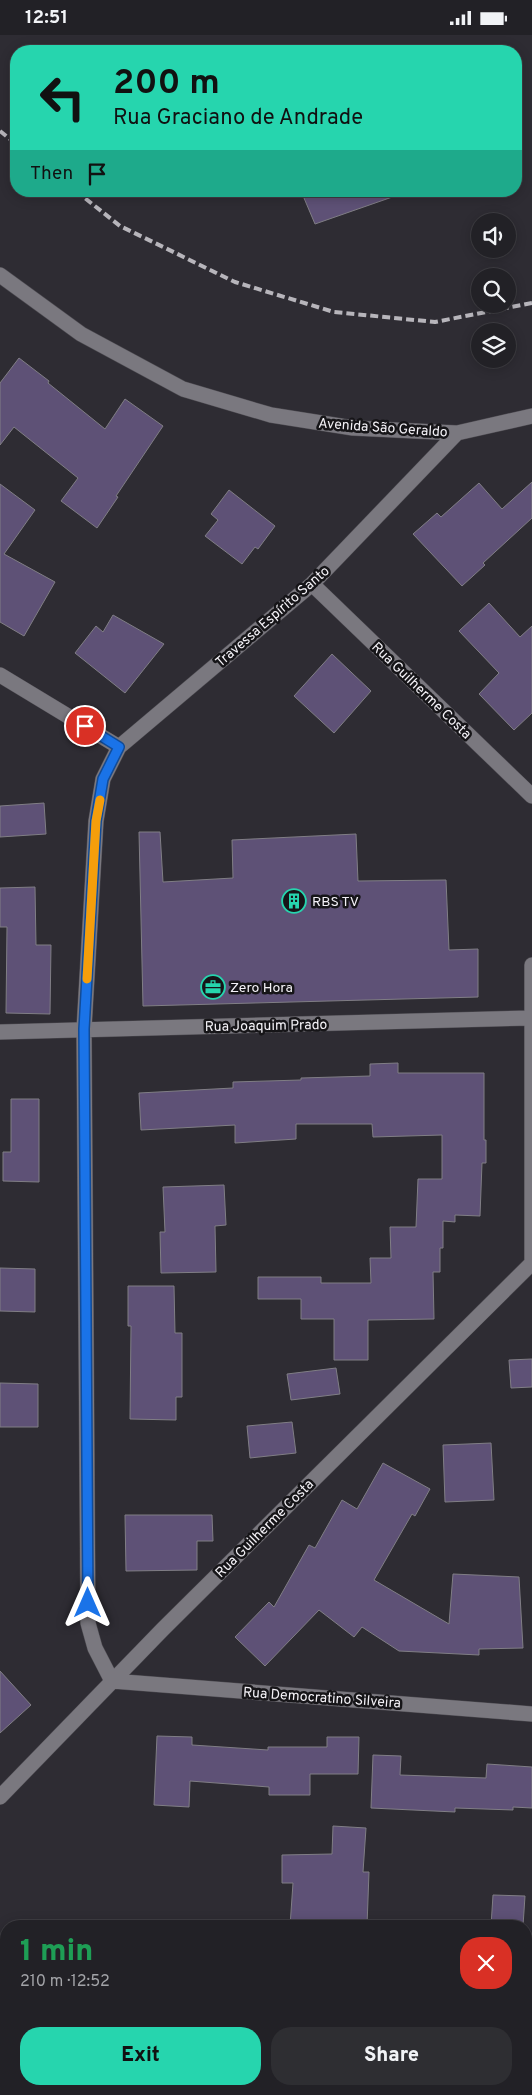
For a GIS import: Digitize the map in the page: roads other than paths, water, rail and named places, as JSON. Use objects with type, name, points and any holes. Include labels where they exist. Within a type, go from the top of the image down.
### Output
[{"type":"street","name":"Avenida São Geraldo","points":[[0,275],[81,334],[183,389],[271,415],[353,428],[457,433],[532,416]]},
{"type":"street","name":"Travessa Espírito Santo","points":[[119,747],[312,585],[457,433]]},
{"type":"street","name":"Rua Guilherme Costa","points":[[312,585],[532,796]]},
{"type":"street","points":[[0,675],[119,747],[103,779],[96,821],[84,1029],[88,1623],[95,1648],[112,1681]]},
{"type":"street","name":"Rua Guilherme Costa","points":[[0,1797],[112,1681],[532,1263],[532,965]]},
{"type":"street","name":"Rua Joaquim Prado","points":[[0,1032],[531,1018]]},
{"type":"street","name":"Rua Democratino Silveira","points":[[112,1681],[532,1714]]},
{"type":"railway","points":[[0,131],[10,139]]},
{"type":"railway","points":[[84,197],[120,226],[235,282],[334,312],[435,322],[532,303]]},
{"type":"place","name":"RBS TV","points":[[294,901]]},
{"type":"place","name":"Zero Hora","points":[[213,987]]}]
